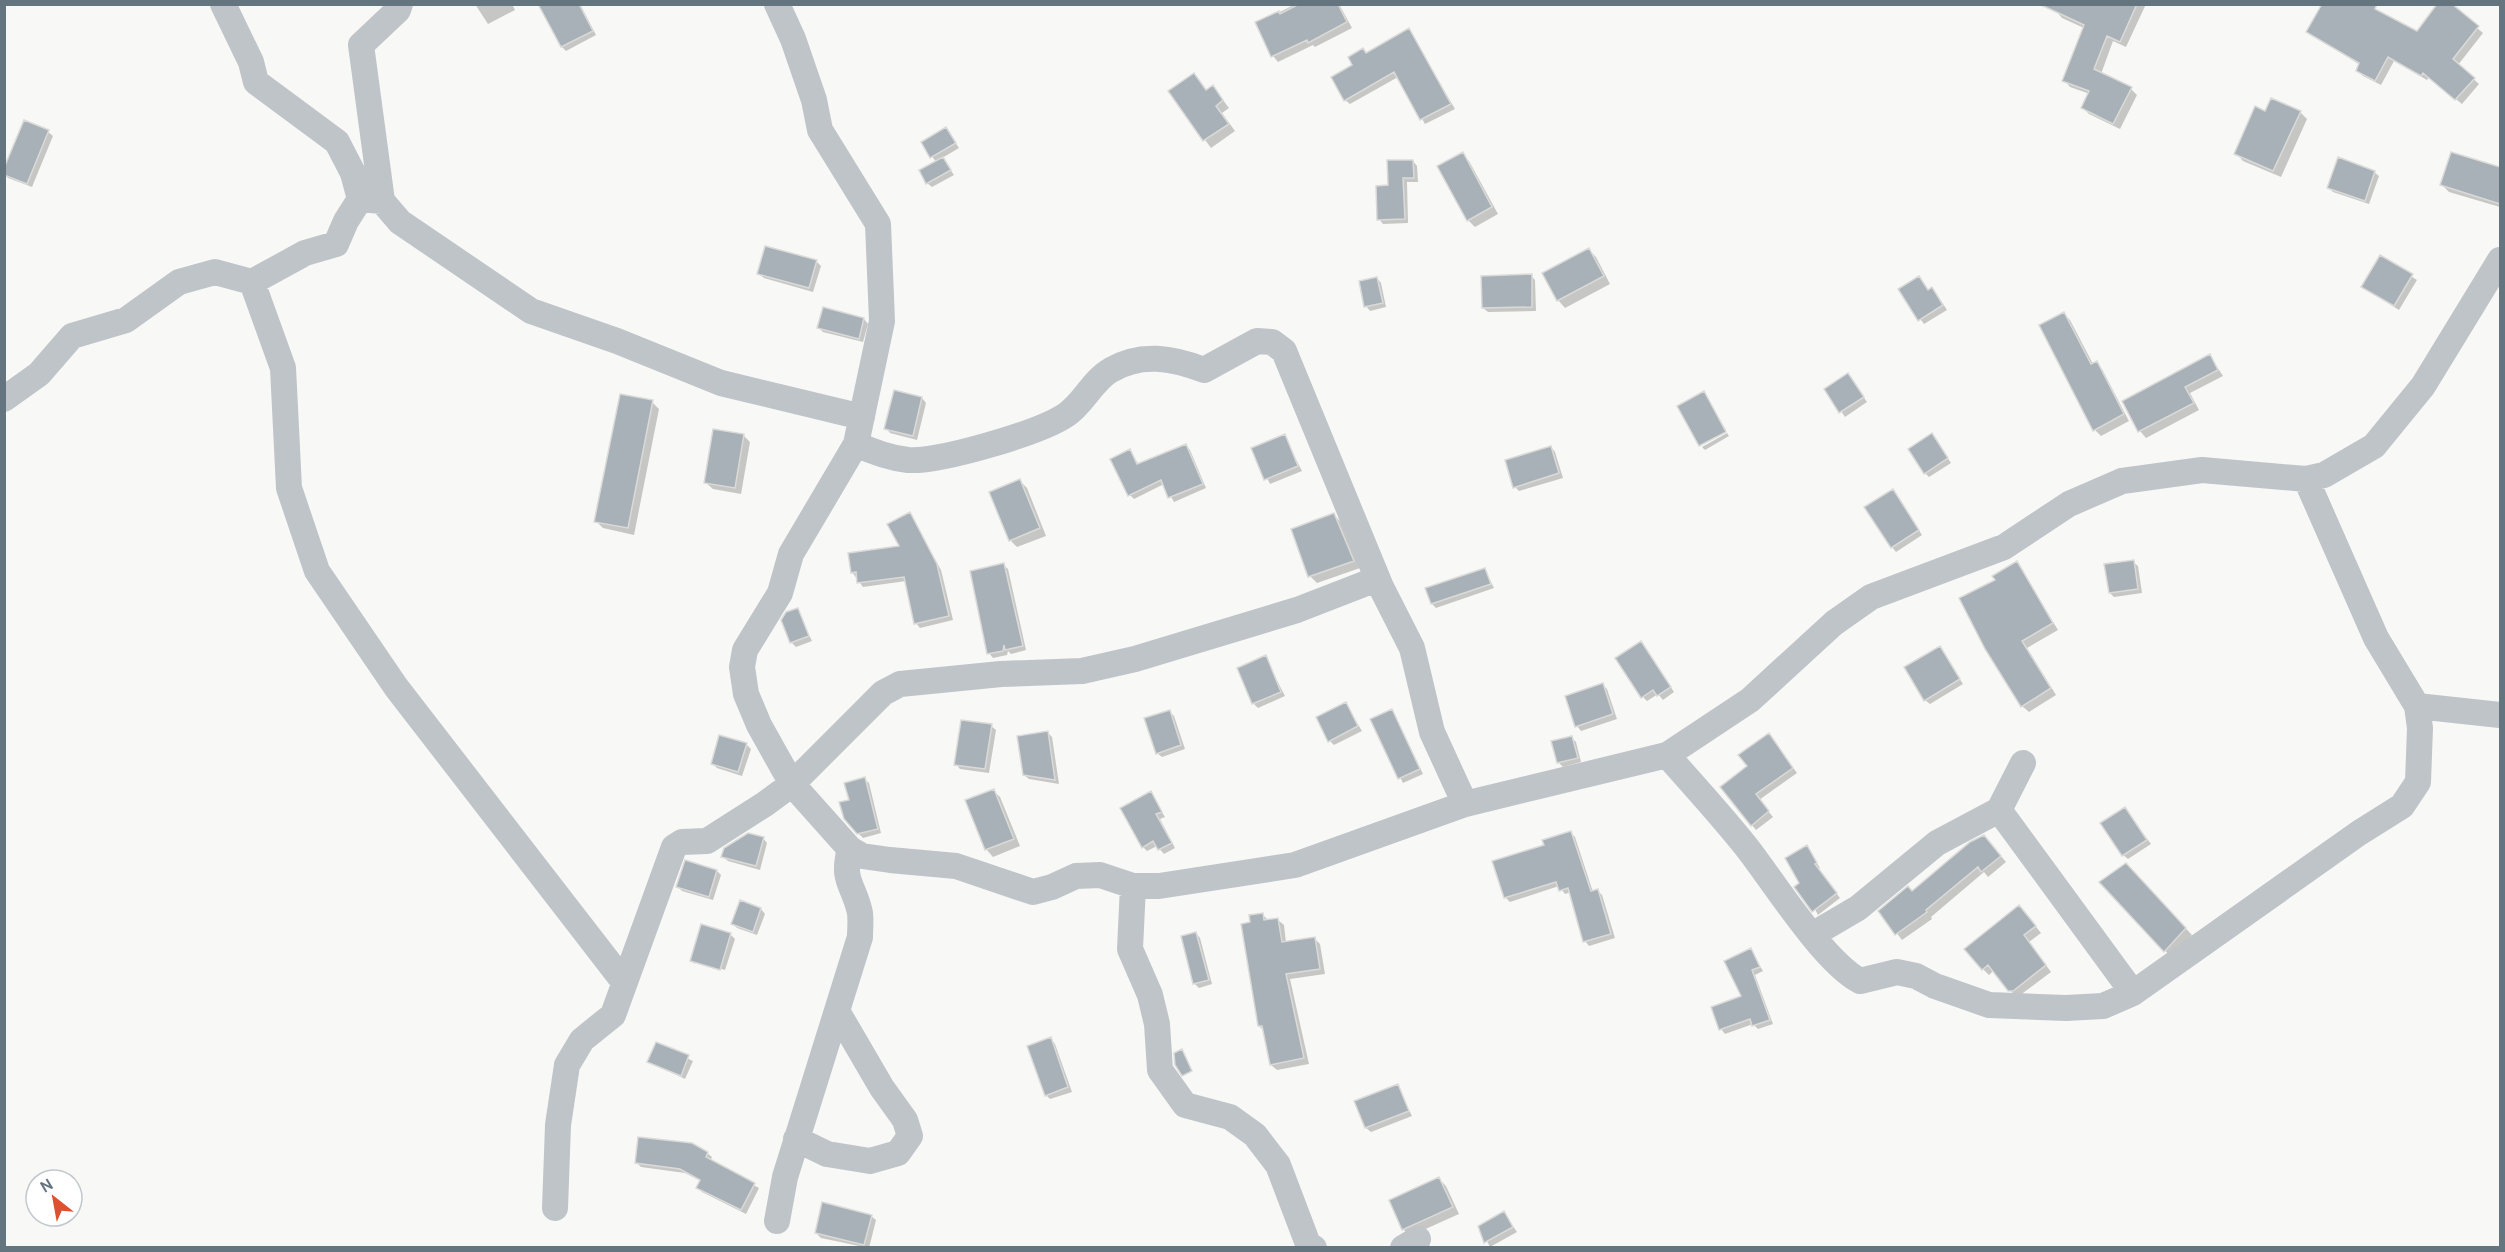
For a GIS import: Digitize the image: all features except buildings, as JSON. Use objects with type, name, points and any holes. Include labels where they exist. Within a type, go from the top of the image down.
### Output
[{"type":"street","points":[[223,4],[251,62],[256,82],[337,142],[353,173],[371,200],[531,311],[617,341],[721,383],[862,417]]},
{"type":"street","points":[[371,200],[361,45],[398,10],[400,4]]},
{"type":"street","points":[[777,4],[804,69],[814,100],[820,130],[878,224],[882,321],[856,444],[790,554],[780,593],[745,650],[742,667],[746,694],[759,725],[792,784],[850,849],[862,856],[956,867],[1033,892],[1052,887],[1076,876],[1100,875],[1133,886],[1159,886],[1294,865],[1465,804],[1667,755],[1750,700],[1834,623],[1871,597],[2004,548],[2069,504],[2122,481],[2202,470],[2306,480],[2324,475],[2374,446],[2423,386],[2500,260]]},
{"type":"street","points":[[4,399],[39,374],[72,336],[126,320],[179,282],[215,272],[252,282],[305,253],[336,243],[346,221],[371,200]]},
{"type":"street","points":[[252,282],[283,368],[289,488],[317,571],[396,687],[624,982]]},
{"type":"street","points":[[856,444],[883,456],[911,460],[969,451],[1052,423],[1069,413],[1110,370],[1145,359],[1174,359],[1204,370],[1257,341],[1272,342],[1284,351],[1377,579],[1412,648],[1432,732],[1465,804]]},
{"type":"street","points":[[1667,755],[1746,847],[1812,934],[1847,975],[1860,981],[1897,972],[1916,976],[1935,986],[1989,1005],[2066,1008],[2103,1006],[2133,993],[2360,833],[2402,806],[2418,782],[2420,728],[2417,706],[2376,638],[2306,480]]},
{"type":"street","points":[[555,1208],[558,1125],[567,1065],[582,1040],[613,1015],[651,917],[674,847],[682,842],[707,841],[792,784],[884,693],[900,684],[1001,674],[1082,671],[1135,659],[1297,610],[1377,579]]},
{"type":"street","points":[[2417,706],[2500,715]]},
{"type":"street","points":[[1812,934],[1858,908],[1937,843],[1999,810],[2024,763]]},
{"type":"street","points":[[1999,810],[2133,993]]},
{"type":"street","points":[[777,1221],[785,1177],[796,1139],[860,937],[860,915],[847,882],[846,865],[850,849]]},
{"type":"street","points":[[1133,886],[1130,950],[1150,995],[1157,1024],[1160,1070],[1185,1106],[1230,1117],[1255,1135],[1278,1165],[1308,1244],[1314,1248]]},
{"type":"street","points":[[796,1139],[827,1154],[870,1161],[898,1153],[909,1136],[905,1120],[882,1089],[837,1011]]}]
